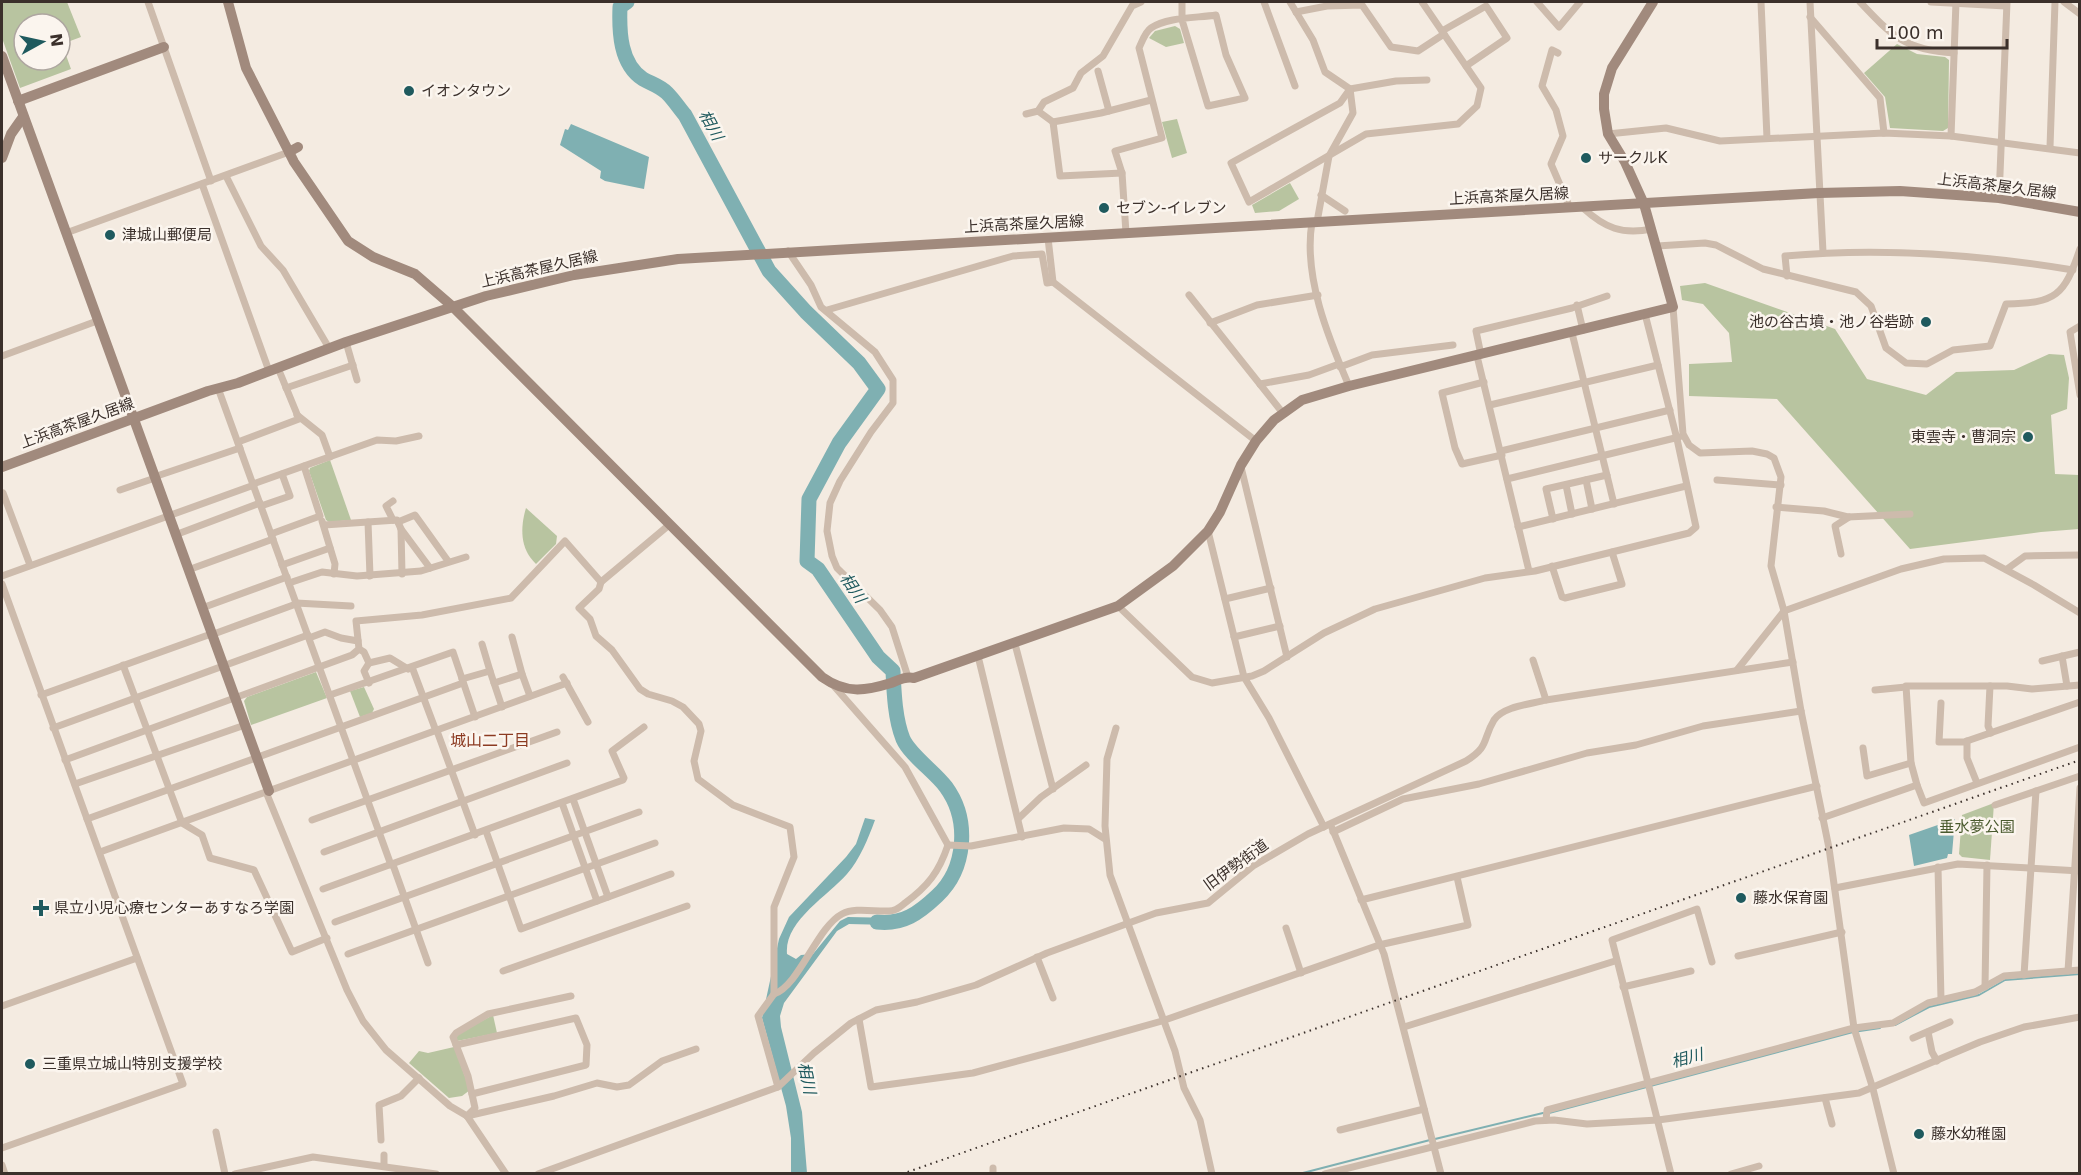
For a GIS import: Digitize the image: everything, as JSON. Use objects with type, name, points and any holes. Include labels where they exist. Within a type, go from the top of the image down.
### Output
[{"type":"street","points":[[148,2],[211,181]]},
{"type":"street","points":[[228,2],[246,68],[348,241],[373,257],[415,274],[452,306],[669,525],[831,683],[905,767],[948,845],[940,868],[927,887],[893,911],[843,914],[833,922],[780,993],[774,994]]},
{"type":"street","points":[[1026,114],[1038,111],[1044,102],[1073,88],[1081,73],[1102,56],[1132,6],[1141,2]]},
{"type":"street","points":[[1126,233],[1122,173],[1115,151],[1162,138],[1138,48],[1149,29],[1182,20],[1216,15],[1226,55],[1245,98],[1208,106],[1182,20],[1182,2]]},
{"type":"street","points":[[1264,2],[1295,86]]},
{"type":"street","points":[[1290,2],[1313,40],[1325,72],[1350,89],[1396,81],[1427,80]]},
{"type":"street","points":[[1350,89],[1340,103],[1232,162],[1249,202],[1366,134],[1458,124],[1477,106],[1481,88],[1422,2]]},
{"type":"street","points":[[1537,2],[1559,27],[1580,2]]},
{"type":"street","points":[[1118,606],[1192,677],[1212,683],[1264,671],[1324,633],[1375,609],[1485,578],[1552,566],[1680,536],[1696,527],[1686,486],[1680,436],[1673,307],[1644,204],[1625,162],[1608,134],[1604,94],[1612,68],[1653,2]]},
{"type":"street","points":[[1761,2],[1767,138]]},
{"type":"street","points":[[1810,2],[1823,252]]},
{"type":"street","points":[[1860,2],[1889,33],[1903,42],[1923,50],[1954,53]]},
{"type":"street","points":[[1931,2],[2007,4],[1999,198]]},
{"type":"street","points":[[2050,147],[2055,2]]},
{"type":"street","points":[[2064,2],[2079,14]]},
{"type":"street","points":[[1951,136],[1956,3]]},
{"type":"street","points":[[1296,12],[1327,6],[1362,5],[1390,47],[1418,51],[1443,32],[1486,6],[1507,38],[1466,66]]},
{"type":"street","points":[[1810,17],[1880,98],[1884,133]]},
{"type":"street","points":[[18,101],[164,47]]},
{"type":"street","points":[[1558,53],[1552,50],[1548,55],[1542,86],[1556,110],[1563,136],[1551,164],[1570,208]]},
{"type":"street","points":[[2,56],[268,791],[363,1021],[386,1050],[450,1106],[467,1116],[506,1173]]},
{"type":"street","points":[[1098,71],[1109,111]]},
{"type":"street","points":[[1349,386],[1318,295],[1309,252],[1329,156],[1353,112],[1350,89]]},
{"type":"street","points":[[1053,122],[1151,100]]},
{"type":"street","points":[[1038,111],[1053,122],[1060,176],[1122,173]]},
{"type":"street","points":[[2,158],[11,134],[23,117]]},
{"type":"street","points":[[1608,134],[1666,128],[1711,140],[1884,133],[2001,140],[2079,153]]},
{"type":"street","points":[[66,233],[294,150]]},
{"type":"street","points":[[226,176],[261,246],[283,270],[329,348]]},
{"type":"street","points":[[120,490],[239,445],[299,419],[286,388],[274,369],[202,184]]},
{"type":"street","name":"上浜高茶屋久居線","points":[[2,467],[329,348],[452,306],[574,275],[635,264],[788,251],[1900,191],[1999,198],[2079,212]]},
{"type":"street","points":[[1321,195],[1345,211]]},
{"type":"street","points":[[1583,208],[1596,220],[1615,230],[1628,233],[1652,229]]},
{"type":"street","points":[[1048,238],[1053,282],[1256,441]]},
{"type":"street","points":[[1657,246],[1709,244],[1724,248],[1763,270],[1846,289],[1861,295],[1871,306],[1883,342],[1889,352],[1902,362],[1919,366],[1934,362],[1957,349],[1990,346],[2006,304],[2032,304],[2050,299],[2063,288],[2073,270],[2079,249]]},
{"type":"street","points":[[788,251],[811,285],[821,307],[875,352],[893,380],[893,403],[871,432],[840,481],[830,503],[827,531],[831,556],[837,568],[880,610],[892,627],[906,677]]},
{"type":"street","points":[[1787,276],[1785,255],[1823,252],[1903,251],[1980,256],[2073,270]]},
{"type":"street","points":[[827,310],[1013,255],[1042,254],[1047,283],[1053,282]]},
{"type":"street","points":[[1189,295],[1282,412]]},
{"type":"street","points":[[1210,323],[1257,304],[1318,295]]},
{"type":"street","points":[[1528,571],[1474,331],[1607,296]]},
{"type":"street","points":[[1577,305],[1584,382],[1614,504]]},
{"type":"street","points":[[831,683],[857,691],[906,677],[914,678],[1118,606],[1173,566],[1208,531],[1220,512],[1241,465],[1256,441],[1282,412],[1302,400],[1349,386],[1673,307]]},
{"type":"street","points":[[1645,314],[1670,410],[1680,436],[1700,453],[1752,451],[1767,454],[1774,458],[1777,465],[1781,485],[1776,507],[1771,566],[1784,611],[1801,711],[1817,786],[1842,932],[1844,974],[1854,1032],[1873,1089],[1894,1173]]},
{"type":"street","points":[[2,356],[97,321]]},
{"type":"street","points":[[2079,326],[2070,332],[2079,395]]},
{"type":"street","points":[[346,342],[357,380]]},
{"type":"street","points":[[1260,384],[1309,375],[1372,355],[1453,345]]},
{"type":"street","points":[[286,388],[353,365]]},
{"type":"street","points":[[1490,405],[1658,365]]},
{"type":"street","points":[[1484,382],[1442,393],[1455,448],[1462,464],[1670,410]]},
{"type":"street","points":[[218,388],[428,963]]},
{"type":"street","points":[[297,415],[322,435],[330,457]]},
{"type":"street","points":[[2,576],[377,440],[396,441],[419,436]]},
{"type":"street","points":[[1507,479],[1603,457],[1680,436]]},
{"type":"street","points":[[1241,465],[1287,657]]},
{"type":"street","points":[[304,466],[335,564],[334,574]]},
{"type":"street","points":[[175,535],[290,496],[282,474]]},
{"type":"street","points":[[1553,519],[1546,489],[1607,475]]},
{"type":"street","points":[[1586,480],[1592,509]]},
{"type":"street","points":[[1717,480],[1781,485]]},
{"type":"street","points":[[1566,484],[1572,514]]},
{"type":"street","points":[[1518,527],[1686,486]]},
{"type":"street","points":[[2,494],[30,566]]},
{"type":"street","points":[[393,501],[386,506],[430,568]]},
{"type":"street","points":[[1776,507],[1851,516],[1910,514]]},
{"type":"street","points":[[324,525],[368,522],[397,524],[415,515],[448,561]]},
{"type":"street","points":[[188,570],[320,516]]},
{"type":"street","points":[[1841,554],[1835,526],[1838,521],[1851,516]]},
{"type":"street","points":[[368,522],[370,576]]},
{"type":"street","points":[[397,524],[402,574]]},
{"type":"street","points":[[538,1173],[778,1087],[758,1016],[774,994],[774,907],[794,857],[790,827],[733,805],[698,779],[694,761],[701,729],[699,724],[678,704],[640,689],[612,650],[596,636],[590,619],[579,608],[599,590],[601,582],[669,525]]},
{"type":"street","points":[[1208,531],[1244,677],[1333,832],[1379,945],[1404,1027],[1441,1173]]},
{"type":"street","points":[[359,649],[356,621],[422,615],[511,598],[565,541],[601,582]]},
{"type":"street","points":[[282,565],[330,548]]},
{"type":"street","points":[[1552,566],[1562,597],[1565,598],[1622,585],[1612,552]]},
{"type":"street","points":[[2007,569],[2025,556],[2079,555]]},
{"type":"street","points":[[202,608],[288,580],[322,572],[370,576],[402,574],[466,557]]},
{"type":"street","points":[[1737,670],[1784,611],[1923,562],[1975,557],[2007,569],[2079,613]]},
{"type":"street","points":[[2,584],[183,1084],[2,1148]]},
{"type":"street","points":[[1225,599],[1271,588]]},
{"type":"street","points":[[41,695],[296,603],[351,606]]},
{"type":"street","points":[[1234,637],[1280,626]]},
{"type":"street","points":[[53,728],[308,636],[325,632],[341,638],[358,640]]},
{"type":"street","points":[[512,637],[530,696]]},
{"type":"street","points":[[482,644],[502,707]]},
{"type":"street","points":[[1015,644],[1053,789]]},
{"type":"street","points":[[65,760],[320,668],[352,655],[359,649]]},
{"type":"street","points":[[359,649],[364,652],[369,663]]},
{"type":"street","points":[[330,695],[453,652],[475,717]]},
{"type":"street","points":[[2042,661],[2079,652]]},
{"type":"street","points":[[978,656],[1022,837]]},
{"type":"street","points":[[2062,656],[2067,686]]},
{"type":"street","points":[[369,683],[364,671],[369,663],[390,658],[410,668],[452,769],[475,835]]},
{"type":"street","points":[[1533,660],[1546,700]]},
{"type":"street","name":"旧伊勢街道","points":[[778,1087],[859,1018],[876,1010],[917,1002],[976,985],[1037,957],[1156,913],[1208,903],[1253,866],[1327,825],[1466,761],[1482,751],[1495,718],[1508,710],[1546,700],[1793,662]]},
{"type":"street","points":[[123,665],[182,823],[202,835],[210,858],[254,870],[292,952],[327,938]]},
{"type":"street","points":[[87,819],[490,671]]},
{"type":"street","points":[[494,683],[522,674]]},
{"type":"street","points":[[100,852],[475,717],[565,680],[588,722]]},
{"type":"street","points":[[1875,690],[1906,687],[1990,686],[2032,689],[2079,685]]},
{"type":"street","points":[[1990,686],[1989,726],[1991,733]]},
{"type":"street","points":[[1906,687],[1911,763],[1924,803],[2079,747]]},
{"type":"street","points":[[1941,703],[1939,742],[1967,741],[2079,702]]},
{"type":"street","points":[[1333,832],[1403,799],[1479,784],[1587,753],[1636,745],[1703,726],[1801,711]]},
{"type":"street","points":[[75,784],[244,725]]},
{"type":"street","points":[[323,889],[623,780],[612,751],[644,727]]},
{"type":"street","points":[[1116,728],[1107,759],[1105,839],[1110,875],[1126,925],[1175,1051],[1184,1088],[1200,1120],[1212,1173]]},
{"type":"street","points":[[312,820],[557,732]]},
{"type":"street","points":[[1967,741],[1967,758],[1977,783]]},
{"type":"street","points":[[1863,748],[1867,776],[1911,763]]},
{"type":"street","points":[[324,852],[567,763]]},
{"type":"street","points":[[1019,818],[1086,765]]},
{"type":"street","points":[[1995,805],[2079,776]]},
{"type":"street","points":[[1822,818],[1917,785]]},
{"type":"street","points":[[1361,900],[1817,786]]},
{"type":"street","points":[[2068,971],[2077,871],[2079,788]]},
{"type":"street","points":[[2024,975],[2036,791]]},
{"type":"street","points":[[573,799],[608,897]]},
{"type":"street","points":[[562,803],[597,901]]},
{"type":"street","points":[[335,922],[639,812]]},
{"type":"street","points":[[948,845],[971,846],[1072,828],[1089,829],[1105,839]]},
{"type":"street","points":[[486,831],[521,929],[671,874]]},
{"type":"street","points":[[348,954],[655,843]]},
{"type":"street","points":[[1835,888],[1958,864],[2077,871]]},
{"type":"street","points":[[1985,987],[1987,865]]},
{"type":"street","points":[[1938,867],[1941,1000]]},
{"type":"street","points":[[859,1018],[871,1087],[973,1073],[1162,1021],[1379,945],[1468,925],[1457,877]]},
{"type":"street","points":[[503,971],[687,906]]},
{"type":"street","points":[[1671,1173],[1612,940],[1696,909],[1712,962]]},
{"type":"street","points":[[1286,928],[1301,973]]},
{"type":"street","points":[[1738,956],[1842,932]]},
{"type":"street","points":[[1037,957],[1053,998]]},
{"type":"street","points":[[2,1006],[137,958]]},
{"type":"street","points":[[1404,1027],[1616,961]]},
{"type":"street","points":[[1623,987],[1691,970]]},
{"type":"street","points":[[1325,1173],[1433,1142],[1547,1116],[1893,1023],[1928,1003],[1969,994],[1999,978],[2079,970]]},
{"type":"street","points":[[467,1116],[475,1108],[453,1037],[456,1033],[488,1014],[571,996]]},
{"type":"street","points":[[1547,1116],[1587,1124],[1658,1120],[1825,1098],[1873,1089],[2024,1027],[2079,1017]]},
{"type":"street","points":[[456,1045],[576,1018],[587,1045],[586,1065],[472,1094]]},
{"type":"street","points":[[1913,1038],[1950,1022]]},
{"type":"street","points":[[1928,1032],[1932,1052],[1937,1061]]},
{"type":"street","points":[[467,1116],[554,1096],[597,1083],[617,1087],[629,1085],[662,1061],[696,1049]]},
{"type":"street","points":[[381,1140],[378,1105],[401,1096],[419,1078]]},
{"type":"street","points":[[1825,1098],[1832,1124]]},
{"type":"street","points":[[1340,1130],[1424,1109]]},
{"type":"street","points":[[216,1132],[225,1173]]},
{"type":"street","points":[[384,1155],[384,1165]]},
{"type":"street","points":[[236,1173],[309,1157],[436,1173]]},
{"type":"street","points":[[2,1165],[5,1173]]},
{"type":"street","points":[[1731,1173],[1759,1166]]},
{"type":"green space","points":[[2,2],[67,2],[71,12],[12,12],[12,66],[2,38]]},
{"type":"green space","points":[[72,14],[81,37],[72,40]]},
{"type":"green space","points":[[1175,26],[1180,29],[1184,43],[1166,47],[1149,38],[1155,31]]},
{"type":"green space","points":[[1897,44],[1917,54],[1945,57],[1949,60],[1948,128],[1943,131],[1890,128],[1885,97],[1864,73]]},
{"type":"green space","points":[[14,72],[63,72],[20,88]]},
{"type":"green space","points":[[1177,119],[1187,153],[1172,158],[1162,122]]},
{"type":"green space","points":[[1290,183],[1299,199],[1279,211],[1255,213],[1252,205]]},
{"type":"green space","points":[[1705,283],[1835,329],[1867,379],[1926,395],[1956,372],[2014,370],[2049,354],[2064,355],[2069,378],[2067,409],[2051,415],[2055,474],[2079,475],[2079,529],[1910,549],[1777,399],[1689,396],[1689,364],[1732,362],[1729,333],[1703,304],[1682,300],[1680,286]]},
{"type":"green space","points":[[330,460],[351,520],[329,522],[326,520],[309,471],[310,468]]},
{"type":"green space","points":[[526,508],[557,536],[556,544],[536,564],[524,545],[522,531]]},
{"type":"green space","points":[[316,672],[327,698],[251,725],[244,701],[247,697]]},
{"type":"green space","points":[[364,687],[374,709],[372,713],[360,717],[350,691]]},
{"type":"green space","name":"垂水夢公園","points":[[1994,803],[1990,860],[1962,857],[1959,854],[1962,815]]},
{"type":"green space","points":[[493,1015],[497,1033],[457,1041],[456,1035]]},
{"type":"green space","points":[[454,1047],[470,1090],[462,1096],[449,1098],[409,1063],[419,1051],[428,1053]]},
{"type":"water","points":[[571,124],[649,157],[644,189],[605,181],[600,178],[601,171],[560,145],[565,129],[568,130]]},
{"type":"water","points":[[865,818],[875,820],[860,855],[847,874],[800,920],[792,931],[787,954],[796,959],[801,955],[813,954],[840,921],[848,917],[896,918],[928,908],[889,925],[849,924],[837,931],[784,1003],[780,1016],[781,1027],[802,1112],[807,1173],[791,1173],[791,1138],[786,1106],[762,1018],[779,939],[789,917],[856,844]]},
{"type":"water","points":[[1955,819],[1952,854],[1948,854],[1947,858],[1914,866],[1909,835]]},
{"type":"waterway","name":"相川","points":[[627,2],[620,7],[622,47],[635,73],[667,93],[685,115],[769,271],[806,312],[859,363],[878,389],[839,443],[809,499],[807,561],[818,569],[878,657],[893,671],[894,697],[903,739],[911,751],[941,781],[954,800],[959,814],[961,844],[954,872],[947,885],[937,896],[910,917],[895,922],[877,922]]},
{"type":"waterway","name":"相川","points":[[1895,1025],[1929,1007],[1979,995],[2005,980],[2080,974]]},
{"type":"waterway","name":"相川","points":[[1549,1113],[1853,1032],[1880,1028]]},
{"type":"waterway","name":"相川","points":[[1435,1139],[1543,1113]]},
{"type":"waterway","name":"相川","points":[[1299,1174],[1430,1140]]},
{"type":"railway","points":[[902,1174],[2080,760]]},
{"type":"place","name":"イオンタウン","points":[[409,91]]},
{"type":"place","name":"サークルK","points":[[1586,158]]},
{"type":"place","name":"セブン-イレブン","points":[[1104,208]]},
{"type":"place","name":"津城山郵便局","points":[[110,235]]},
{"type":"place","name":"池の谷古墳・池ノ谷砦跡","points":[[1926,322]]},
{"type":"place","name":"東雲寺・曹洞宗","points":[[2028,437]]},
{"type":"place","name":"藤水保育園","points":[[1741,898]]},
{"type":"place","name":"県立小児心療センターあすなろ学園","points":[[41,908]]},
{"type":"place","name":"三重県立城山特別支援学校","points":[[30,1064]]},
{"type":"place","name":"藤水幼稚園","points":[[1919,1134]]},
{"type":"district","name":"城山二丁目","points":[[490,740]]}]
